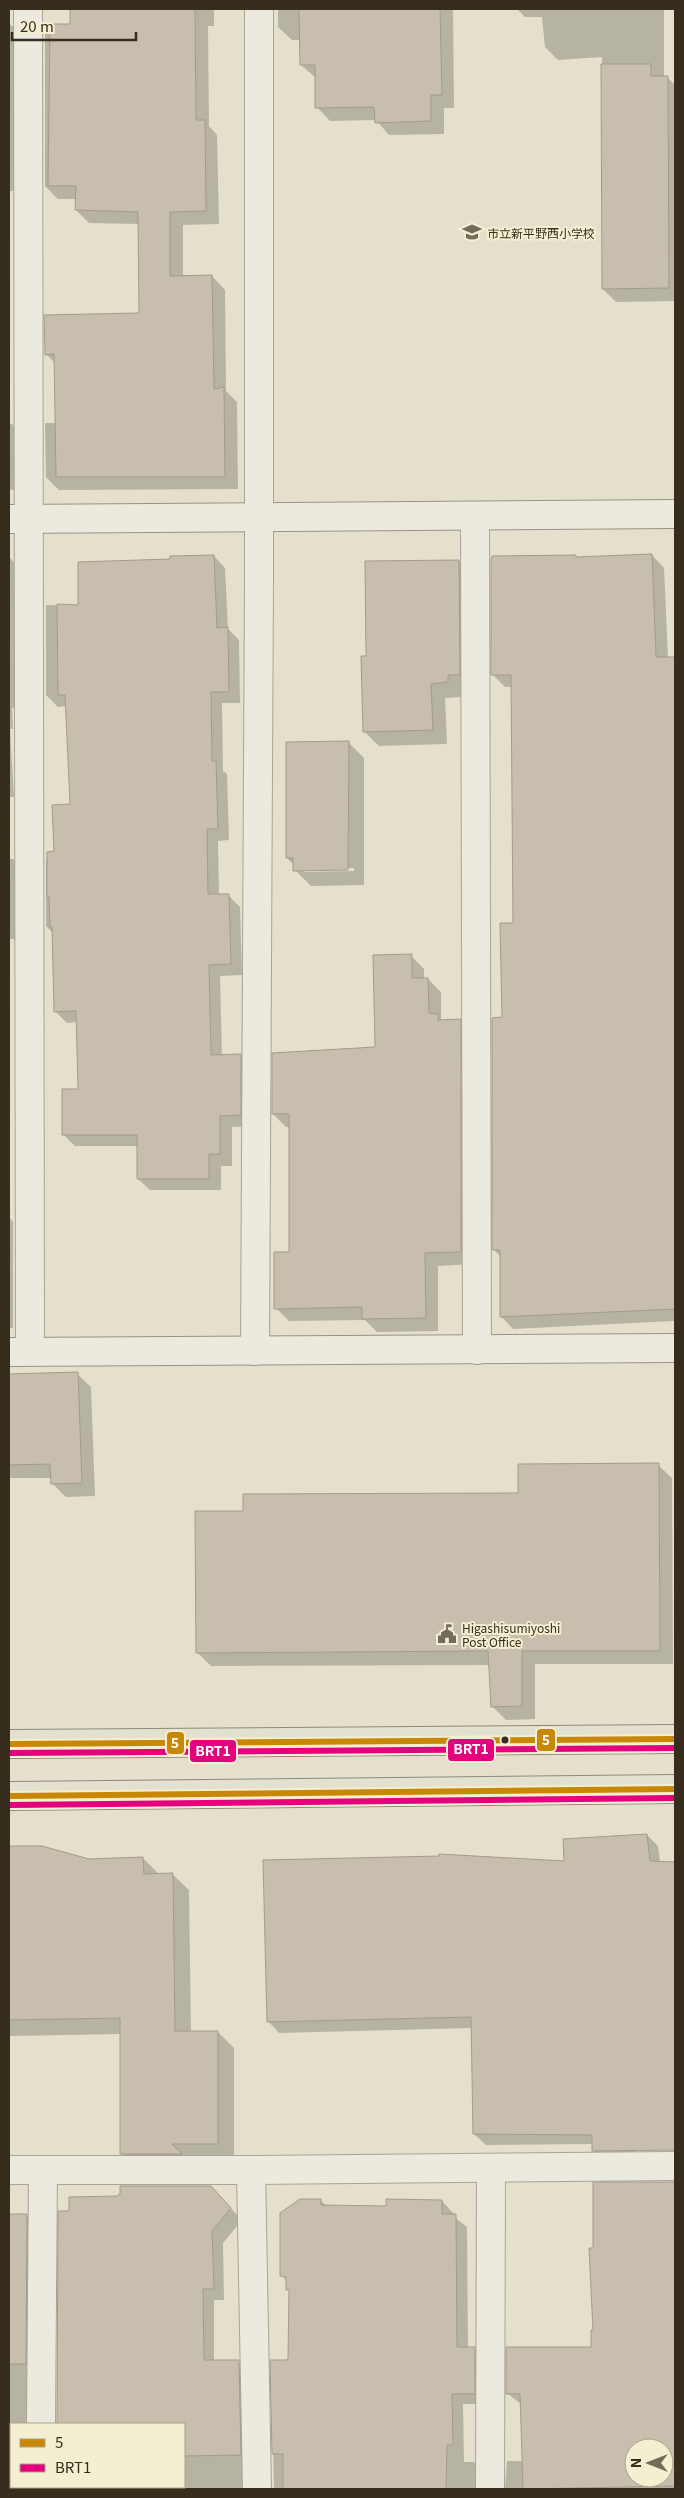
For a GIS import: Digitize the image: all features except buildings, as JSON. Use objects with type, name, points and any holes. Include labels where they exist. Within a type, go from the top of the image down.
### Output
[{"type":"main road","points":[[9,1744],[675,1739]]},
{"type":"main road","points":[[9,1796],[675,1789]]},
{"type":"street","points":[[28,9],[19,519],[20,1352],[675,1348]]},
{"type":"street","points":[[254,1351],[259,517],[259,9]]},
{"type":"street","points":[[19,519],[675,514]]},
{"type":"street","points":[[475,516],[477,1350]]},
{"type":"street","points":[[9,2170],[675,2166]]},
{"type":"street","points":[[490,2489],[491,2168]]},
{"type":"street","points":[[41,2423],[43,2170]]},
{"type":"street","points":[[251,2170],[256,2489]]},
{"type":"transit line","name":"5","points":[[9,1744],[675,1739]]},
{"type":"transit line","name":"BRT1","points":[[9,1753],[675,1748]]},
{"type":"transit line","name":"5","points":[[9,1796],[675,1789]]},
{"type":"transit line","name":"BRT1","points":[[9,1805],[675,1798]]},
{"type":"place","name":"市立新平野西小学校","points":[[472,232]]},
{"type":"place","name":"Higashisumiyoshi Post Office","points":[[447,1634]]}]
